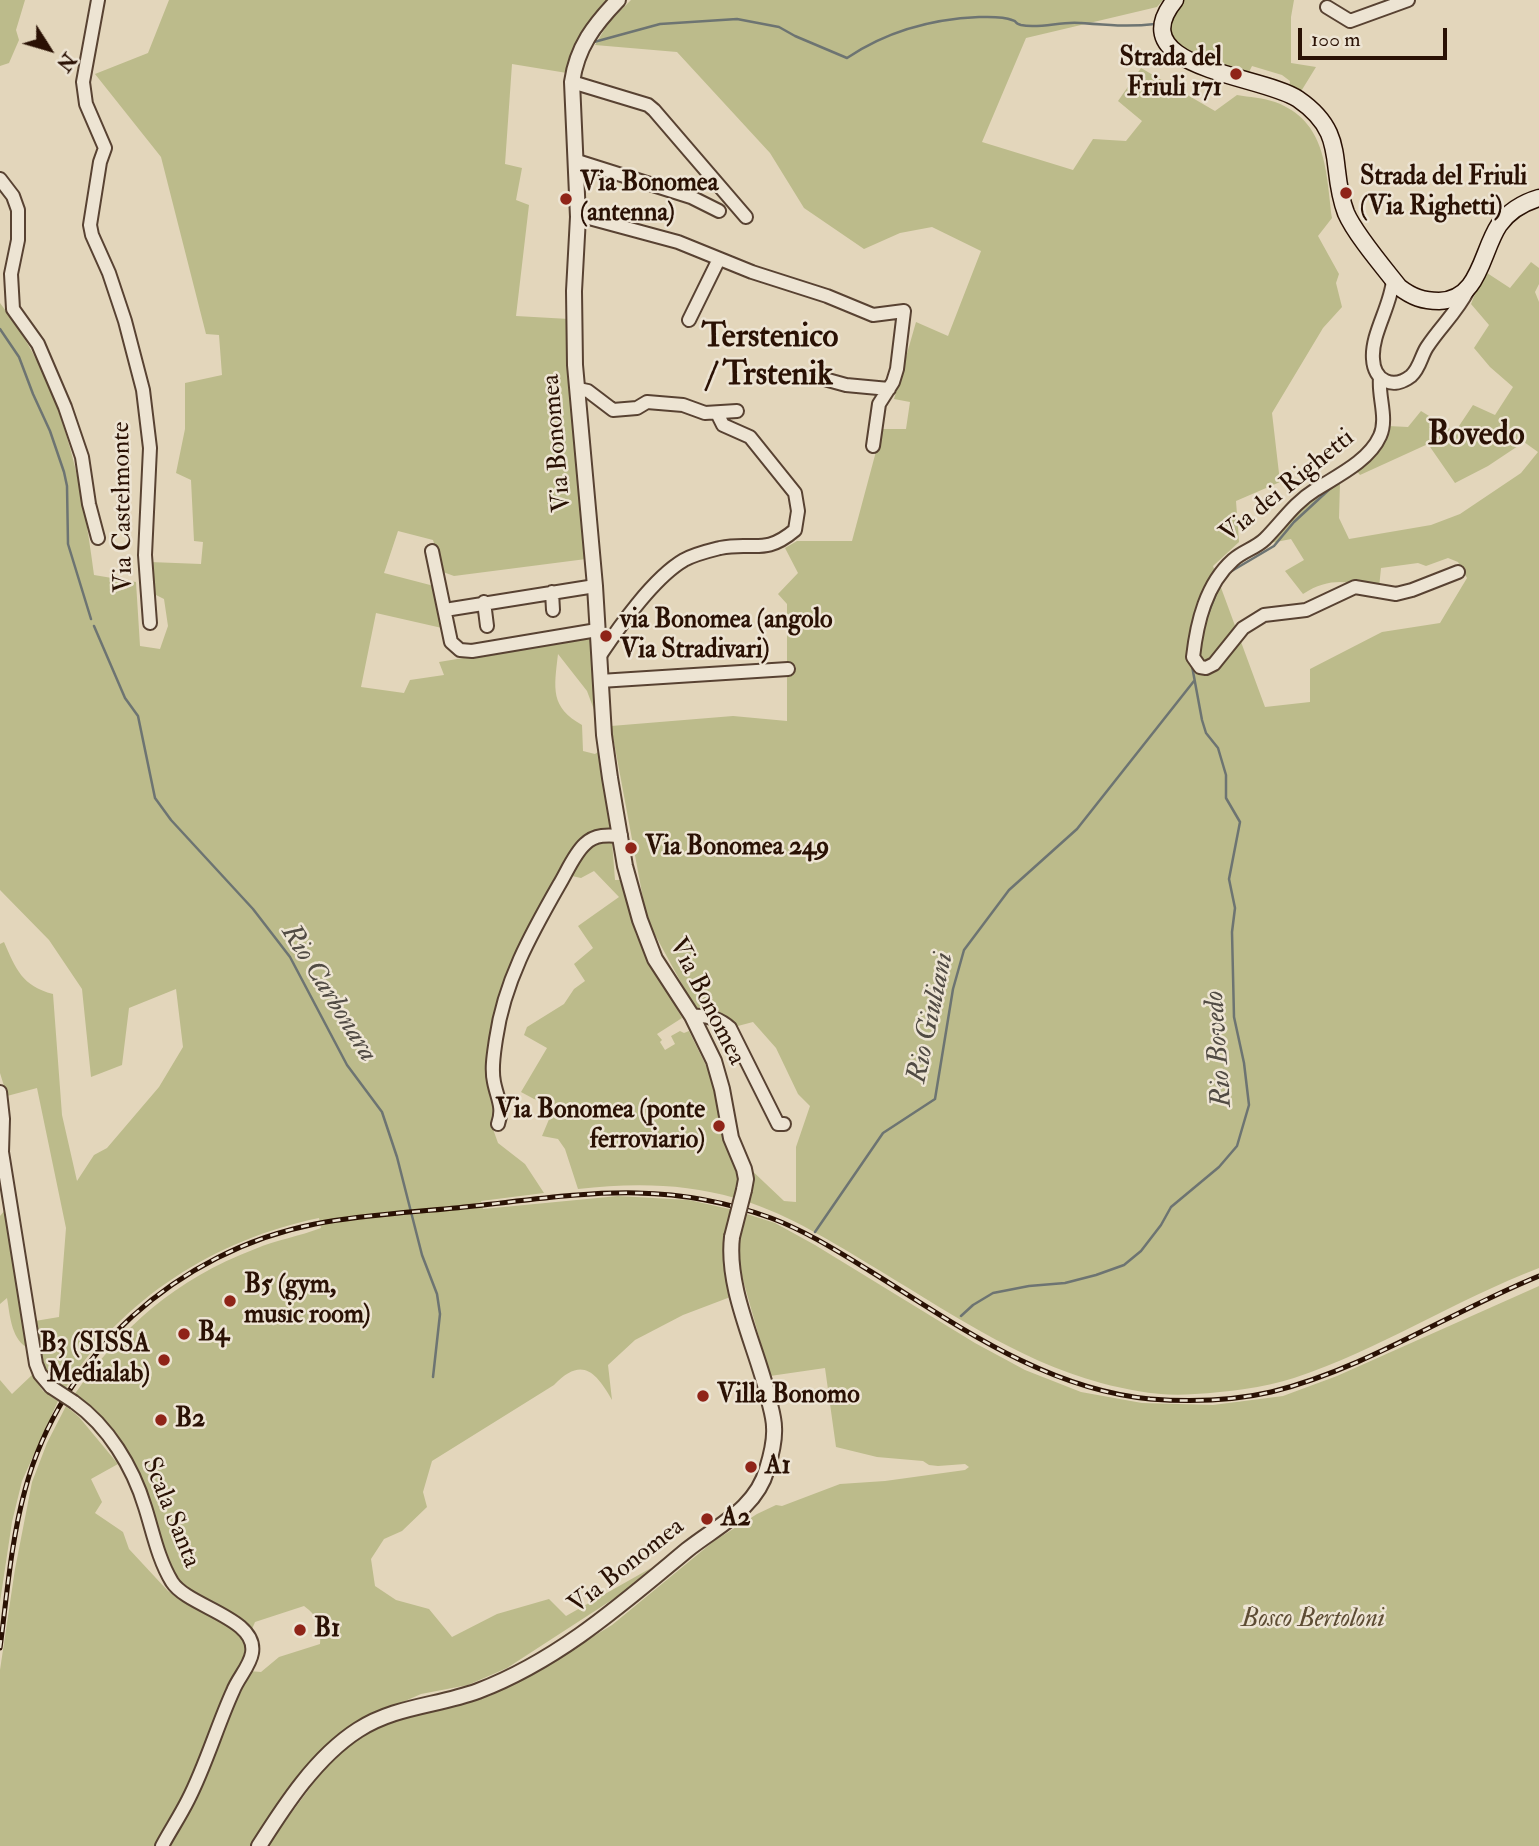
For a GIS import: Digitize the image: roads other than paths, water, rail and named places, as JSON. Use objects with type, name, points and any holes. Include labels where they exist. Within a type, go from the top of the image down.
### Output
[{"type":"main road","points":[[1175,0],[1161,25],[1164,38],[1174,52],[1199,65],[1287,92],[1304,103],[1324,123],[1334,147],[1343,202],[1350,222],[1393,280],[1408,295],[1429,301],[1449,300],[1469,287],[1500,224],[1519,205],[1539,198]]},
{"type":"street","name":"Via Castelmonte","points":[[98,0],[83,82],[86,104],[105,148],[100,162],[90,225],[129,335],[143,390],[150,448],[145,555],[150,623]]},
{"type":"street","name":"Via Bonomea","points":[[259,1846],[308,1777],[345,1738],[390,1713],[478,1691],[549,1655],[608,1616],[740,1511],[764,1477],[774,1427],[764,1379],[731,1264],[732,1237],[746,1180],[744,1169],[731,1138],[714,1061],[692,1016],[655,959],[646,938],[628,880],[604,735],[595,586],[574,353],[578,217],[572,82],[583,42],[618,0]]},
{"type":"street","points":[[1327,7],[1350,21],[1408,0]]},
{"type":"street","points":[[572,82],[648,105],[746,217]]},
{"type":"street","points":[[577,161],[691,197],[719,211]]},
{"type":"street","points":[[0,179],[13,197],[18,210],[19,240],[11,274],[13,309],[38,344],[65,407],[82,457],[89,504],[98,538]]},
{"type":"street","points":[[578,217],[678,242],[873,315],[904,311],[897,369],[879,404],[873,446]]},
{"type":"street","points":[[690,320],[719,259]]},
{"type":"street","points":[[1393,280],[1392,295],[1374,347],[1374,366],[1380,378],[1396,383],[1412,375],[1427,347],[1451,318],[1469,287]]},
{"type":"street","points":[[817,377],[846,385],[888,389]]},
{"type":"street","name":"Via dei Righetti","points":[[1380,378],[1384,424],[1377,442],[1361,459],[1302,499],[1264,540],[1226,567],[1206,598],[1193,657],[1200,667],[1206,668],[1214,664],[1243,628],[1264,615],[1306,610],[1355,587],[1396,594],[1458,572]]},
{"type":"street","points":[[578,389],[588,391],[613,410],[637,408],[648,402],[671,403],[705,413],[737,411]]},
{"type":"street","points":[[599,657],[639,603],[684,560],[722,548],[766,547],[795,530],[798,521],[795,493],[750,437],[723,425],[716,413]]},
{"type":"street","points":[[432,551],[451,642],[460,650],[472,651],[597,630]]},
{"type":"street","points":[[445,610],[595,586]]},
{"type":"street","points":[[552,592],[553,610]]},
{"type":"street","points":[[484,602],[487,626]]},
{"type":"street","points":[[600,681],[788,669]]},
{"type":"street","points":[[498,1124],[501,1103],[494,1080],[496,1038],[507,990],[517,964],[585,844],[594,837],[603,835],[621,836]]},
{"type":"street","points":[[692,1016],[723,1021],[730,1028],[778,1124],[784,1124]]},
{"type":"street","name":"Scala Santa","points":[[0,1092],[2,1152],[36,1364],[40,1374],[51,1387],[74,1402],[106,1433],[133,1476],[145,1505],[155,1542],[176,1588],[188,1598],[216,1611],[245,1631],[252,1647],[252,1654],[233,1691],[188,1799],[162,1846]]},
{"type":"waterway","points":[[594,42],[660,24],[737,19],[779,27],[847,58],[878,40],[910,28],[961,18],[1000,17],[1028,26],[1073,23],[1126,26],[1155,24]]},
{"type":"waterway","name":"Rio Carbonara","points":[[0,329],[19,357],[64,472],[67,486],[68,544],[91,619]]},
{"type":"waterway","name":"Rio Bovedo","points":[[1230,572],[1274,546],[1294,522],[1334,485]]},
{"type":"waterway","name":"Rio Bovedo","points":[[1204,624],[1217,591]]},
{"type":"waterway","name":"Rio Carbonara","points":[[94,626],[125,698],[138,716],[155,798],[171,820],[253,909],[290,957],[347,1065],[382,1112],[397,1157],[422,1255],[437,1294],[440,1314],[433,1377]]},
{"type":"waterway","name":"Rio Bovedo","points":[[961,1316],[993,1293],[1065,1283],[1124,1265],[1141,1251],[1171,1207],[1219,1167],[1237,1146],[1249,1105],[1244,1063],[1234,1017],[1232,932],[1235,908],[1229,879],[1240,822],[1226,798],[1226,775],[1218,748],[1206,733],[1192,666]]},
{"type":"waterway","name":"Rio Giuliani","points":[[815,1232],[883,1133],[935,1099],[953,989],[964,950],[1009,890],[1077,829],[1194,681]]},
{"type":"railway","points":[[0,1648],[13,1548],[25,1490],[42,1441],[66,1395],[96,1354],[132,1316],[173,1284],[217,1258],[265,1238],[315,1224],[374,1215],[588,1194],[659,1194],[695,1198],[732,1206],[797,1229],[969,1333],[1038,1368],[1111,1393],[1165,1400],[1241,1397],[1306,1382],[1374,1355],[1539,1276]]},
{"type":"place","name":"Strada del Friuli 171","points":[[1236,74]]},
{"type":"place","name":"Strada del Friuli (Via Righetti)","points":[[1346,193]]},
{"type":"place","name":"Via Bonomea (antenna)","points":[[566,199]]},
{"type":"place","name":"via Bonomea (angolo Via Stradivari)","points":[[606,636]]},
{"type":"place","name":"Via Bonomea 249","points":[[631,848]]},
{"type":"place","name":"Via Bonomea (ponte ferroviario)","points":[[719,1126]]},
{"type":"place","name":"B5 (gym, music room)","points":[[230,1301]]},
{"type":"place","name":"B4","points":[[184,1334]]},
{"type":"place","name":"B3 (SISSA Medialab)","points":[[164,1360]]},
{"type":"place","name":"Villa Bonomo","points":[[703,1396]]},
{"type":"place","name":"B2","points":[[161,1420]]},
{"type":"place","name":"A1","points":[[751,1467]]},
{"type":"place","name":"A2","points":[[707,1519]]},
{"type":"place","name":"B1","points":[[300,1630]]},
{"type":"district","name":"Terstenico / Trstenik","points":[[770,358]]},
{"type":"district","name":"Bovedo","points":[[1476,437]]},
{"type":"park label","name":"Bosco Bertoloni","points":[[1313,1620]]}]
